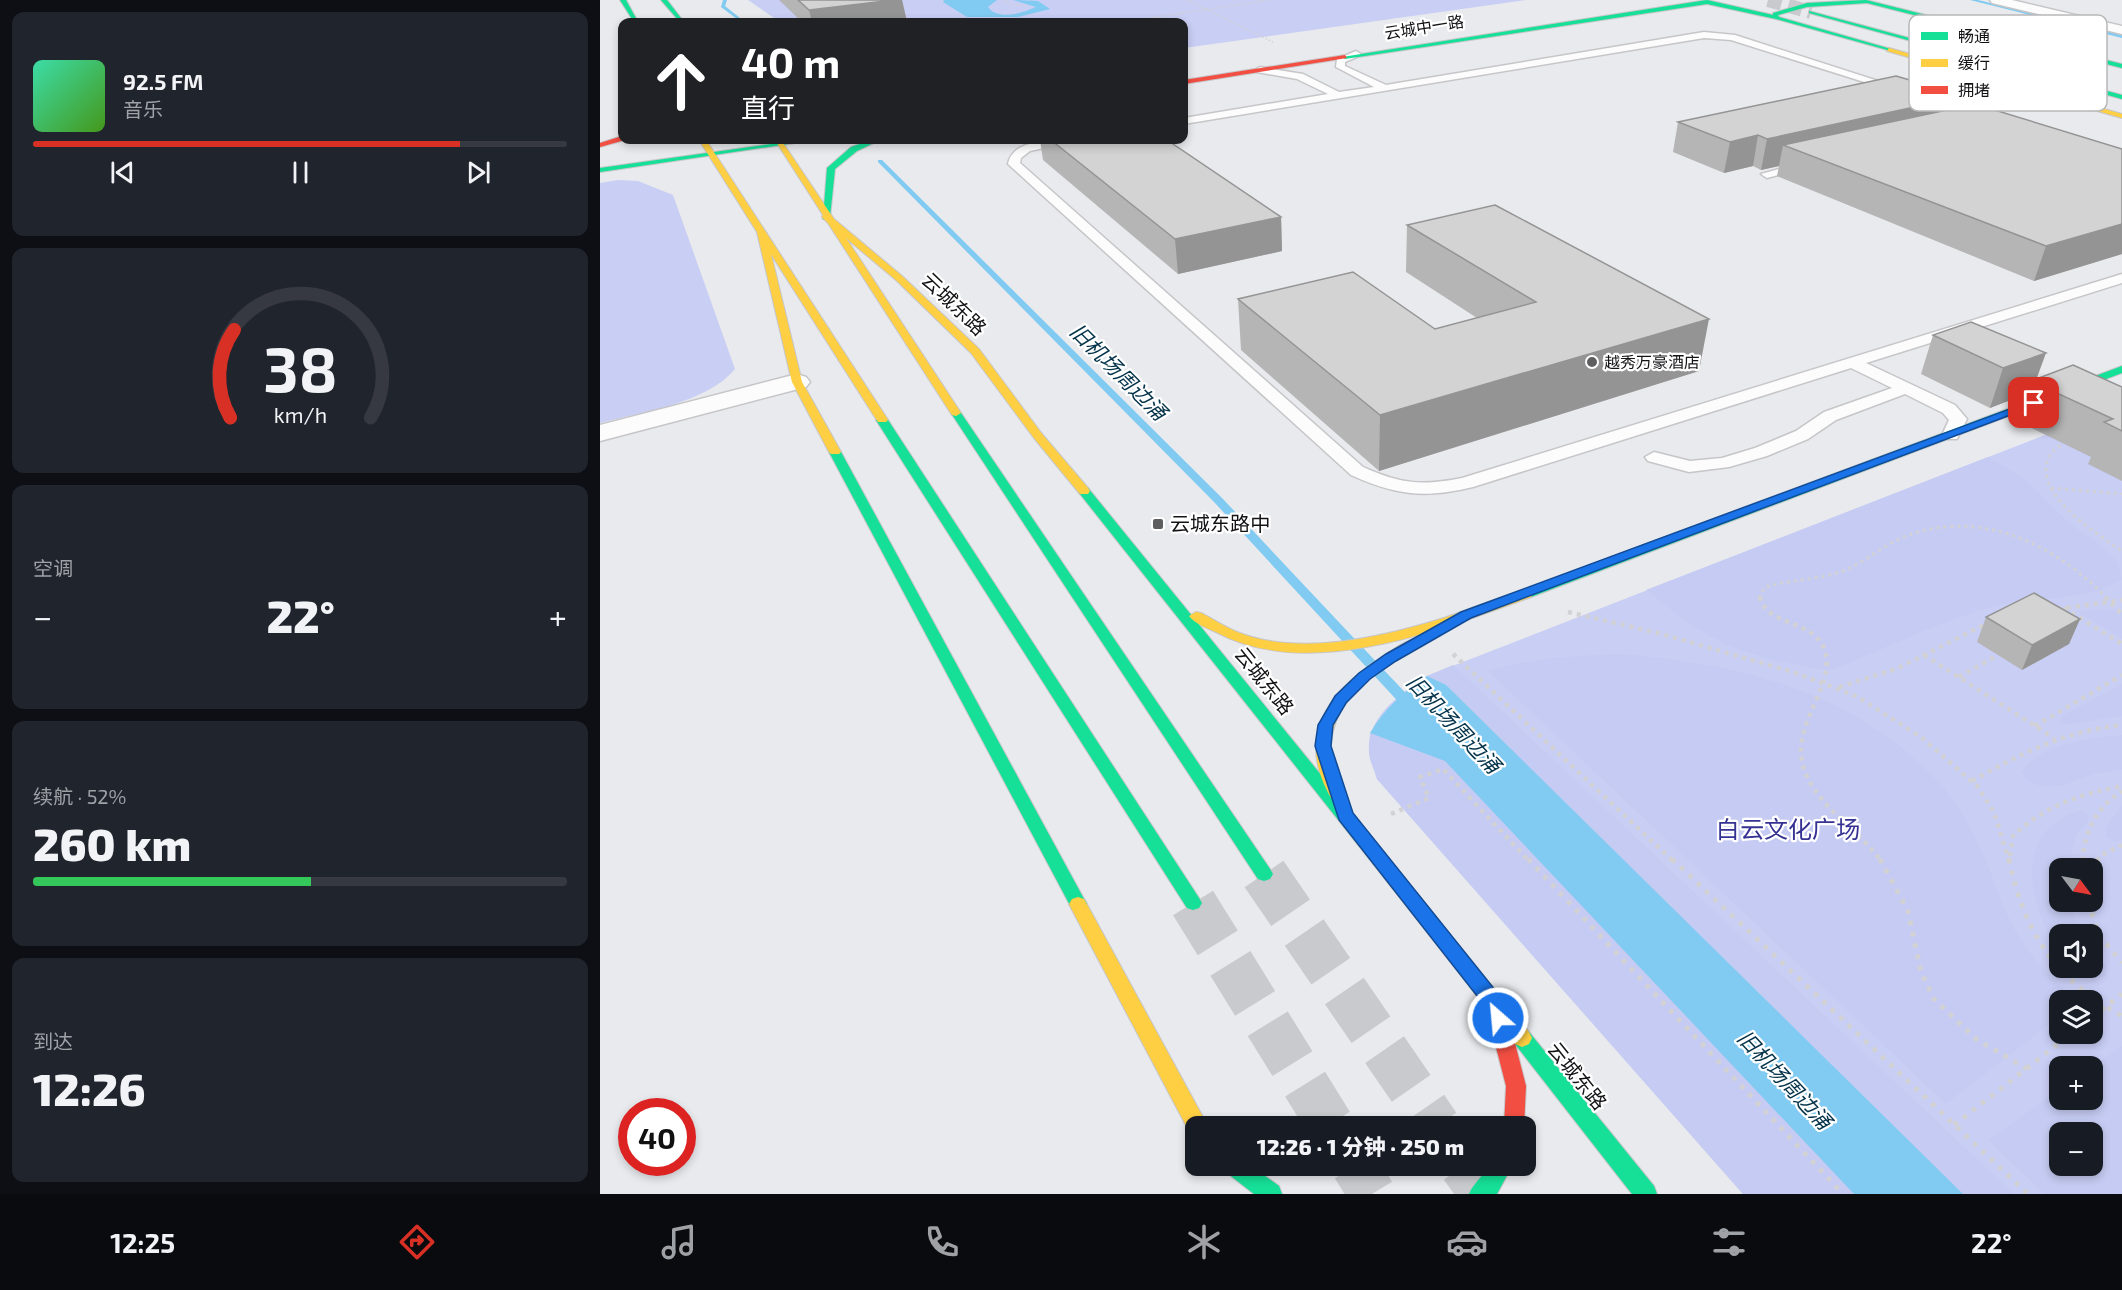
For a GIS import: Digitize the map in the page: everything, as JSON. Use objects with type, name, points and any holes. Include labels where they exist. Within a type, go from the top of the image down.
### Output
[{"type":"main road","points":[[623,0],[634,18]]},
{"type":"main road","points":[[664,0],[679,18]]},
{"type":"main road","points":[[1593,5],[1626,0]]},
{"type":"main road","points":[[1651,0],[1671,6]]},
{"type":"main road","points":[[1777,18],[1775,14],[1786,10],[1832,2],[1866,1],[1921,15]]},
{"type":"main road","name":"云城中一路","points":[[1188,81],[1614,14],[1707,2],[1802,25]]},
{"type":"main road","points":[[1833,9],[1909,29]]},
{"type":"main road","points":[[1811,12],[1909,39]]},
{"type":"main road","points":[[1614,14],[1715,13],[1802,25],[1909,55]]},
{"type":"main road","points":[[2107,62],[2122,66]]},
{"type":"main road","points":[[2107,80],[2122,84]]},
{"type":"main road","points":[[2107,93],[2122,97]]},
{"type":"main road","points":[[2104,111],[2122,116]]},
{"type":"main road","points":[[600,145],[618,143]]},
{"type":"main road","points":[[600,150],[620,144]]},
{"type":"main road","points":[[705,144],[1193,903]]},
{"type":"main road","points":[[600,170],[712,155],[770,144]]},
{"type":"main road","name":"云城东路","points":[[781,144],[826,217],[1264,874]]},
{"type":"main road","points":[[826,217],[831,168],[854,149],[866,144]]},
{"type":"main road","name":"云城东路","points":[[826,217],[899,278],[975,351],[1038,436],[1157,579],[1646,1194]]},
{"type":"main road","points":[[760,231],[781,306],[797,382],[1192,1116]]},
{"type":"main road","points":[[1157,579],[1206,625],[1236,639],[1265,644],[1376,642],[1466,615],[2122,369]]},
{"type":"main road","points":[[1345,815],[1323,746],[1326,725],[1341,700],[1365,676],[1391,658],[1466,615]]},
{"type":"main road","points":[[1493,1002],[1509,1049],[1519,1105],[1516,1116]]},
{"type":"main road","points":[[1247,1176],[1271,1194]]},
{"type":"main road","points":[[1480,1194],[1489,1187],[1495,1176]]},
{"type":"street","points":[[1996,0],[2059,15]]},
{"type":"street","points":[[2107,26],[2122,30]]},
{"type":"street","points":[[600,433],[797,382]]},
{"type":"lane","points":[[1188,120],[1683,38],[1720,35],[1909,93]]},
{"type":"lane","points":[[1356,54],[1340,61],[1341,67],[1385,88]]},
{"type":"lane","points":[[1260,70],[1300,76],[1339,96]]},
{"type":"lane","points":[[1188,110],[1324,89]]},
{"type":"lane","points":[[1966,111],[1998,121],[1975,126]]},
{"type":"lane","points":[[1050,144],[1027,148],[1015,157],[1014,164],[1358,471],[1394,488],[1435,490],[1466,483],[2122,278]]},
{"type":"lane","points":[[1767,174],[1814,163]]},
{"type":"lane","points":[[1926,339],[1945,348]]},
{"type":"lane","points":[[1851,362],[1949,409],[1958,419],[1951,435]]},
{"type":"lane","points":[[2043,384],[2075,387]]},
{"type":"lane","points":[[1653,457],[1689,467],[1723,463],[1782,444],[1802,435],[1830,416],[1907,388]]},
{"type":"path","points":[[1004,0],[1011,5],[1025,5]]},
{"type":"path","points":[[1187,0],[1280,45]]},
{"type":"path","points":[[1150,18],[1269,0]]},
{"type":"path","points":[[2071,438],[2054,447],[2045,459],[2044,474],[2050,487],[2070,511],[2122,551]]},
{"type":"path","points":[[2050,487],[2122,494]]},
{"type":"path","points":[[2027,1069],[1987,1048],[1958,1028],[1931,996],[1918,968],[1913,926],[1885,866],[1868,844],[1814,792],[1804,771],[1800,748],[1823,683],[1826,657],[1822,645],[1810,632],[1772,614],[1759,598],[1765,587],[1786,580],[1838,573],[1907,535],[1937,527],[1967,526],[2001,530],[2031,539],[2058,554],[2111,601],[2122,614]]},
{"type":"path","points":[[2054,610],[2122,600]]},
{"type":"path","points":[[2064,608],[2122,644]]},
{"type":"path","points":[[1564,611],[1671,635],[1838,687],[1911,731],[1972,781],[1988,802],[2004,833],[2016,890],[2034,936],[2072,983],[2104,1008],[2122,1016]]},
{"type":"path","points":[[1838,687],[1869,681],[1990,622]]},
{"type":"path","points":[[1453,654],[2028,1194]]},
{"type":"path","points":[[1924,655],[2055,738]]},
{"type":"path","points":[[1959,677],[1998,655]]},
{"type":"path","points":[[2035,726],[2122,675]]},
{"type":"path","points":[[1972,781],[2032,746],[2073,732],[2122,725]]},
{"type":"path","points":[[1389,815],[1428,798],[1420,777],[1443,769],[1843,1194]]},
{"type":"path","points":[[2010,860],[2013,836],[2051,805],[2086,793],[2122,786]]},
{"type":"path","points":[[2084,858],[2084,843],[2098,813],[2106,801],[2122,791]]},
{"type":"path","points":[[2099,858],[2122,845]]},
{"type":"path","points":[[2089,912],[2089,917],[2114,956],[2122,963]]},
{"type":"path","points":[[2104,1008],[2122,994]]},
{"type":"path","points":[[1954,1125],[2058,1044]]},
{"type":"green space","points":[[748,0],[1526,0],[1188,47],[1188,18],[774,18]]},
{"type":"green space","points":[[618,180],[638,181],[673,195],[735,369],[723,381],[691,398],[673,405],[600,423],[600,183]]},
{"type":"green space","name":"白云文化广场","points":[[2122,405],[2122,1194],[1743,1194],[1377,779],[1369,752],[1373,728],[1387,707],[1427,676]]},
{"type":"green space","points":[[1988,457],[2023,478],[2071,525],[2097,542],[2116,560],[2122,579],[2090,593],[2029,600],[1977,611],[1830,670],[1778,661],[1726,644],[1696,627],[1646,590]]},
{"type":"green space","points":[[2122,610],[2122,638],[2075,611]]},
{"type":"green space","points":[[1619,654],[1660,658],[1741,672],[1817,697],[1854,715],[1888,737],[1931,774],[1955,803],[1980,848],[2015,931],[2049,975],[2049,978],[2052,978],[2065,990],[2049,990],[2049,1025],[1946,1104],[1488,671],[1536,660]]},
{"type":"green space","points":[[1453,665],[2014,1194],[1963,1194],[1446,685],[1427,676]]},
{"type":"green space","points":[[2122,684],[2122,716],[2060,723],[2061,718],[2067,713]]},
{"type":"green space","points":[[1370,733],[1445,761],[1854,1194],[1743,1194],[1377,779],[1369,753]]},
{"type":"green space","points":[[2122,735],[2122,770],[2101,772],[2064,785],[2048,787],[2027,781],[2022,772],[2030,762],[2054,748],[2081,740]]},
{"type":"green space","points":[[2122,805],[2122,840],[2116,842],[2105,836],[2107,826]]},
{"type":"green space","points":[[2077,811],[2084,811],[2089,816],[2087,824],[2076,834],[2070,858],[2049,858],[2049,912],[2073,912],[2078,924],[2049,924],[2049,934],[2034,893],[2032,873],[2035,854],[2042,837],[2056,822]]},
{"type":"green space","points":[[2103,962],[2106,966],[2106,976],[2103,977]]},
{"type":"green space","points":[[2122,1046],[2122,1194],[2044,1194],[1988,1140],[2049,1097],[2049,1110],[2103,1110],[2103,1060]]},
{"type":"water","points":[[944,0],[997,0],[988,7],[1004,15],[1024,12],[1036,7],[1013,0],[1038,1],[1050,9],[1018,17],[967,17],[943,2]]},
{"type":"water","points":[[1427,676],[1446,685],[1963,1194],[1854,1194],[1445,761],[1370,733],[1395,701]]},
{"type":"building","points":[[798,0],[894,0],[809,10]]},
{"type":"building","points":[[1896,76],[1909,80],[1909,108],[1767,139],[1758,135],[1730,142],[1678,122]]},
{"type":"building","points":[[1942,111],[1998,111],[2122,149],[2122,224],[2046,246],[1783,145]]},
{"type":"building","points":[[1056,144],[1173,144],[1281,217],[1175,239]]},
{"type":"building","points":[[1495,205],[1709,319],[1380,415],[1238,299],[1353,272],[1435,329],[1536,302],[1407,225]]},
{"type":"building","points":[[1971,322],[2046,353],[2003,368],[1933,335]]},
{"type":"building","points":[[2073,365],[2122,387],[2122,431],[2104,422],[2113,419],[2031,381]]},
{"type":"building","points":[[2034,593],[2080,619],[2032,645],[1986,617]]},
{"type":"waterway","name":"旧机场周边涌","points":[[725,0],[723,6],[738,18]]},
{"type":"waterway","name":"旧机场周边涌","points":[[1972,0],[2034,15]]},
{"type":"waterway","name":"旧机场周边涌","points":[[2107,32],[2122,36]]},
{"type":"waterway","name":"旧机场周边涌","points":[[880,161],[1219,501],[1410,706]]},
{"type":"tunnel","points":[[1768,0],[1811,12]]},
{"type":"tunnel","points":[[1264,874],[1430,1116]]},
{"type":"tunnel","points":[[1193,903],[1325,1116]]},
{"type":"tunnel","points":[[1361,1176],[1372,1194]]},
{"type":"tunnel","points":[[1470,1176],[1483,1194]]},
{"type":"traffic: fast","points":[[623,0],[634,18]]},
{"type":"traffic: fast","points":[[664,0],[679,18]]},
{"type":"traffic: fast","points":[[1860,0],[1920,15]]},
{"type":"traffic: fast","points":[[1345,57],[1707,2],[1777,18],[1889,50]]},
{"type":"traffic: fast","points":[[1777,18],[1775,14],[1807,5],[1866,2]]},
{"type":"traffic: fast","points":[[1811,12],[1909,39]]},
{"type":"traffic: fast","points":[[2107,62],[2122,66]]},
{"type":"traffic: fast","points":[[2107,93],[2122,97]]},
{"type":"traffic: fast","points":[[600,170],[783,144]]},
{"type":"traffic: fast","points":[[826,217],[831,168],[854,149],[866,144]]},
{"type":"traffic: fast","points":[[1526,594],[2122,369]]},
{"type":"traffic: fast","points":[[956,413],[1264,874]]},
{"type":"traffic: fast","points":[[882,420],[1193,903]]},
{"type":"traffic: fast","points":[[835,452],[1078,904]]},
{"type":"traffic: fast","points":[[1084,491],[1380,860]]},
{"type":"traffic: fast","points":[[1522,1038],[1646,1194]]},
{"type":"traffic: fast","points":[[1248,1176],[1271,1194]]},
{"type":"traffic: fast","points":[[1480,1194],[1489,1187],[1495,1176]]},
{"type":"traffic: slow","points":[[1889,50],[1909,56]]},
{"type":"traffic: slow","points":[[2104,111],[2122,116]]},
{"type":"traffic: slow","points":[[705,144],[882,420]]},
{"type":"traffic: slow","points":[[781,144],[956,413]]},
{"type":"traffic: slow","points":[[826,217],[899,278],[975,351],[1038,436],[1084,491]]},
{"type":"traffic: slow","points":[[761,231],[797,382],[835,452]]},
{"type":"traffic: slow","points":[[1196,616],[1233,636],[1274,646],[1317,648],[1360,643],[1404,634],[1447,622],[1526,594]]},
{"type":"traffic: slow","points":[[1337,794],[1323,751],[1326,727],[1333,710],[1344,695],[1372,670],[1420,641]]},
{"type":"traffic: slow","points":[[1380,860],[1522,1038]]},
{"type":"traffic: slow","points":[[1078,904],[1192,1116]]},
{"type":"traffic: jam","points":[[1188,81],[1345,57]]},
{"type":"traffic: jam","points":[[600,145],[618,139]]},
{"type":"traffic: jam","points":[[1499,1020],[1516,1086],[1514,1116]]},
{"type":"place","name":"越秀万豪酒店","points":[[1592,362]]},
{"type":"place","name":"云城东路中","points":[[1158,524]]},
{"type":"route","points":[[1498,1018],[1493,1002],[1345,815],[1329,771],[1323,746],[1326,725],[1341,700],[1365,676],[1391,658],[1466,615],[2034,403]]}]
